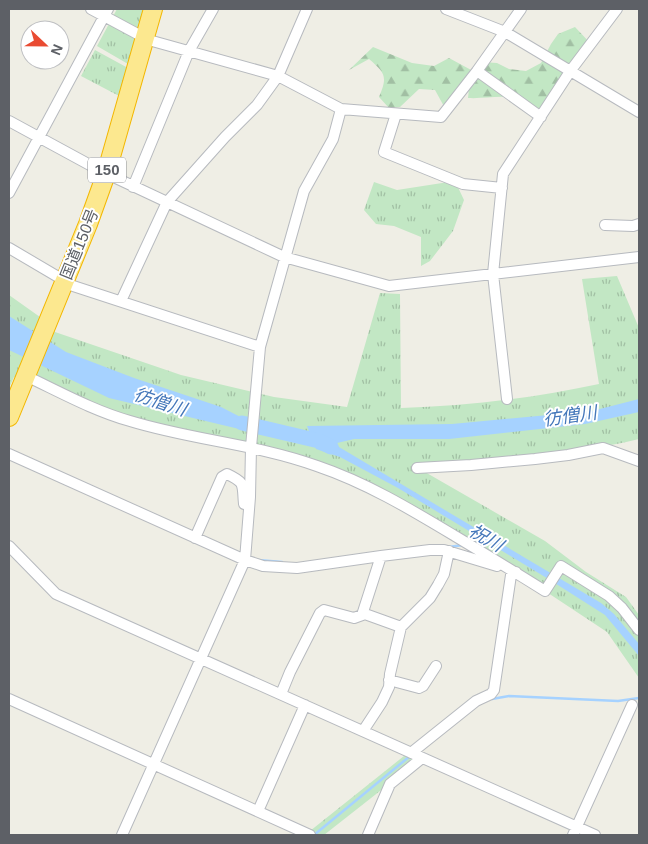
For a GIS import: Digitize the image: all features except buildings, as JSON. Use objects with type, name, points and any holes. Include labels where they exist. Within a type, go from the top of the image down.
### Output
[{"type":"highway","name":"国道150号","points":[[9,417],[65,282],[106,174],[153,9]]},
{"type":"street","points":[[92,9],[108,15],[145,38],[278,76],[341,109],[440,117],[477,71],[522,9]]},
{"type":"street","points":[[134,187],[189,51],[213,9]]},
{"type":"street","points":[[121,301],[167,202],[224,137],[257,105],[278,76],[307,9]]},
{"type":"street","points":[[446,9],[505,32],[639,112]]},
{"type":"street","points":[[507,399],[493,274],[503,174],[571,70],[617,9]]},
{"type":"street","points":[[9,192],[41,139],[108,15]]},
{"type":"street","points":[[477,71],[541,117]]},
{"type":"street","points":[[122,835],[202,659],[245,558],[251,447],[260,347],[304,191],[333,139],[341,109]]},
{"type":"street","points":[[396,114],[384,152],[463,184],[502,188]]},
{"type":"street","points":[[9,121],[106,174],[284,257],[389,286],[639,257]]},
{"type":"street","points":[[605,225],[633,226],[639,224]]},
{"type":"street","points":[[9,248],[65,282],[260,347]]},
{"type":"street","points":[[26,376],[88,406],[131,422],[251,447],[316,465],[377,490],[545,591],[561,566],[609,596],[622,608],[639,630]]},
{"type":"street","points":[[417,468],[471,466],[568,455],[603,448],[639,461]]},
{"type":"street","points":[[9,454],[263,566],[297,568],[430,550],[449,551],[514,571]]},
{"type":"street","points":[[196,536],[222,477],[227,474],[240,480],[242,484],[248,522]]},
{"type":"street","points":[[9,546],[56,594],[363,731],[575,831],[595,835]]},
{"type":"street","points":[[363,731],[382,702],[389,686],[402,627],[430,598],[444,574],[449,551]]},
{"type":"street","points":[[362,615],[381,556]]},
{"type":"street","points":[[411,753],[476,701],[491,694],[494,690],[514,571]]},
{"type":"street","points":[[281,694],[320,613],[324,610],[354,618],[366,614],[402,627]]},
{"type":"street","points":[[389,680],[419,688],[424,686],[436,666]]},
{"type":"street","points":[[9,700],[310,835]]},
{"type":"street","points":[[258,811],[304,705]]},
{"type":"street","points":[[575,831],[632,705]]},
{"type":"street","points":[[368,835],[390,784],[422,758]]},
{"type":"green space","points":[[117,9],[144,9],[128,64],[97,46]]},
{"type":"green space","points":[[575,27],[591,44],[540,109],[515,98],[468,98],[470,79],[483,62],[497,63],[509,69],[526,71],[541,63],[558,34]]},
{"type":"green space","points":[[373,47],[412,63],[434,66],[449,58],[473,71],[446,110],[435,90],[419,89],[400,107],[389,108],[379,97],[384,79],[382,72],[369,59],[349,70]]},
{"type":"green space","points":[[95,50],[128,68],[121,97],[81,76]]},
{"type":"green space","points":[[455,181],[464,200],[453,231],[430,261],[421,266],[421,237],[394,226],[376,224],[364,210],[374,182],[397,190]]},
{"type":"green space","points":[[617,276],[639,328],[639,439],[587,449],[426,463],[418,468],[545,541],[586,572],[626,597],[639,615],[639,678],[607,632],[539,587],[311,460],[104,413],[14,377],[9,388],[9,295],[40,317],[55,332],[181,375],[274,397],[347,407],[380,293],[400,294],[401,408],[500,400],[575,389],[599,384],[582,279]]},
{"type":"green space","points":[[409,752],[422,758],[324,835],[305,835]]},
{"type":"water","points":[[9,316],[66,352],[134,378],[221,407],[285,440],[109,398],[9,350]]},
{"type":"water","name":"祝川","points":[[639,399],[639,412],[585,424],[449,439],[354,439],[337,443],[339,447],[601,603],[614,614],[639,644],[639,656],[605,615],[398,488],[340,457],[316,449],[307,426],[452,424],[592,411]]},
{"type":"waterway","name":"彷僧川","points":[[242,423],[319,441],[331,447]]},
{"type":"waterway","name":"祝川","points":[[474,543],[488,540]]},
{"type":"waterway","name":"祝川","points":[[449,547],[463,545]]},
{"type":"waterway","points":[[258,560],[282,562]]},
{"type":"waterway","points":[[492,699],[509,696],[618,701],[639,698]]},
{"type":"waterway","points":[[314,835],[410,756]]}]
